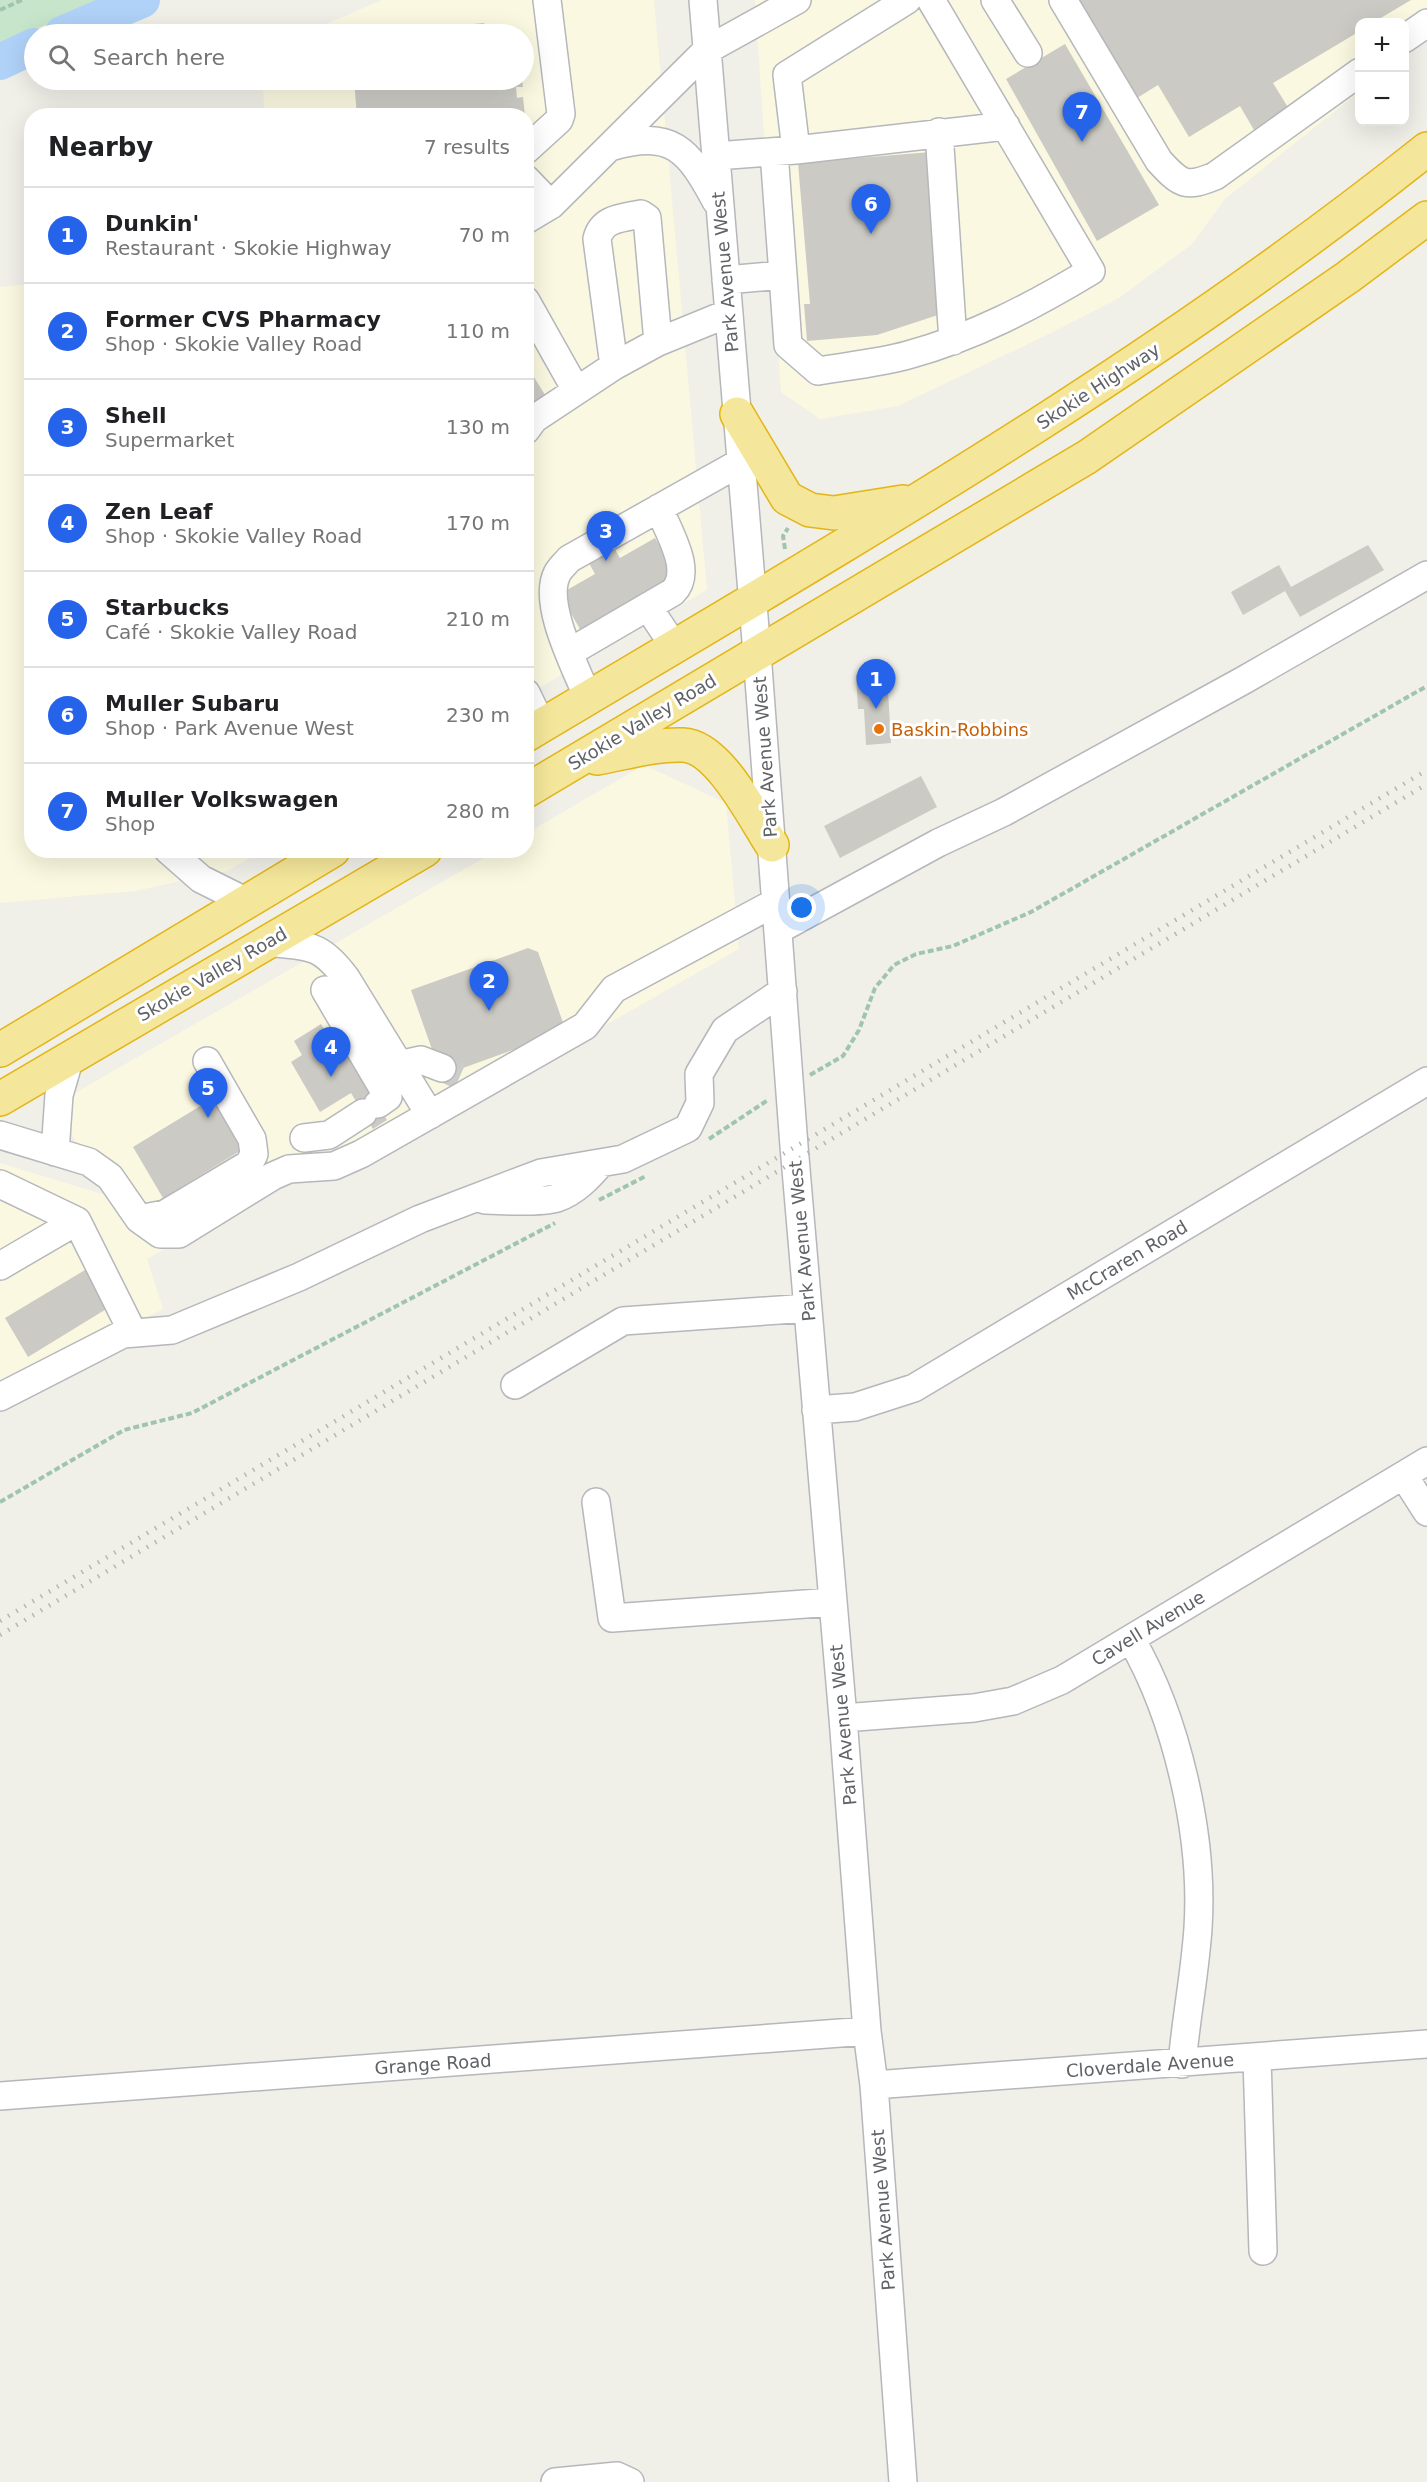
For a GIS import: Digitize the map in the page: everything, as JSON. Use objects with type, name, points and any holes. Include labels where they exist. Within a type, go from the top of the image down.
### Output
[{"type":"highway","name":"Skokie Highway","points":[[752,600],[919,500],[1176,336],[1294,251],[1427,149]]},
{"type":"highway","points":[[757,654],[1087,457],[1348,277],[1427,218]]},
{"type":"highway","points":[[737,414],[787,498],[810,510],[834,513],[919,500]]},
{"type":"highway","points":[[534,730],[752,600]]},
{"type":"highway","name":"Skokie Valley Road","points":[[534,786],[757,654]]},
{"type":"highway","points":[[574,762],[653,747],[686,745],[703,752],[718,765],[772,845]]},
{"type":"highway","points":[[3,1045],[320,858]]},
{"type":"highway","name":"Skokie Valley Road","points":[[0,1099],[411,858]]},
{"type":"street","points":[[534,143],[559,120],[561,114],[547,0]]},
{"type":"street","name":"Park Avenue West","points":[[703,0],[816,1410],[867,2031],[874,2085],[903,2482]]},
{"type":"street","points":[[534,215],[551,205],[707,50],[796,0]]},
{"type":"street","points":[[906,0],[787,75],[783,275],[788,345],[818,371],[907,356],[983,330],[1090,271],[931,0]]},
{"type":"street","points":[[995,0],[1028,53]]},
{"type":"street","points":[[1063,0],[1160,161],[1175,179],[1194,184],[1215,176],[1355,75]]},
{"type":"street","points":[[1409,36],[1427,23]]},
{"type":"street","points":[[716,156],[785,151],[1006,126]]},
{"type":"street","points":[[939,132],[952,341]]},
{"type":"street","points":[[610,147],[647,140],[663,141],[682,150],[702,174],[720,208]]},
{"type":"street","points":[[534,187],[551,205]]},
{"type":"street","points":[[614,366],[597,240],[599,230],[612,220],[641,214],[647,218],[658,342]]},
{"type":"street","points":[[726,280],[783,275]]},
{"type":"street","points":[[534,419],[614,366],[658,342],[729,313]]},
{"type":"street","points":[[534,315],[576,390]]},
{"type":"street","points":[[588,698],[555,610],[554,590],[557,574],[569,559],[741,462]]},
{"type":"street","points":[[570,652],[673,592],[680,585],[682,574],[679,558],[659,508]]},
{"type":"street","points":[[778,930],[938,843],[1025,800],[1244,680],[1427,574]]},
{"type":"street","points":[[648,607],[674,646]]},
{"type":"street","points":[[177,858],[201,879],[247,902]]},
{"type":"street","points":[[0,1135],[89,1162],[110,1177],[139,1219],[160,1234],[179,1234],[273,1176],[289,1169],[334,1166],[362,1154],[430,1115],[462,1076],[585,1026],[615,989],[776,902]]},
{"type":"street","points":[[266,942],[314,948],[332,960],[346,978],[430,1115]]},
{"type":"street","points":[[304,1138],[329,1135],[388,1096],[325,990]]},
{"type":"street","points":[[0,1397],[123,1334],[172,1330],[299,1276],[420,1219],[541,1173],[623,1159],[688,1128],[700,1103],[699,1074],[725,1030],[783,991]]},
{"type":"street","points":[[55,1152],[59,1095],[70,1057]]},
{"type":"street","points":[[399,1065],[421,1060],[462,1076]]},
{"type":"street","points":[[139,1219],[165,1214],[249,1164],[254,1154],[252,1139],[207,1061]]},
{"type":"street","name":"McCraren Road","points":[[816,1410],[855,1407],[914,1388],[1427,1081]]},
{"type":"street","points":[[0,1184],[77,1221],[133,1333]]},
{"type":"street","points":[[0,1266],[77,1221]]},
{"type":"street","points":[[515,1385],[623,1321],[808,1308]]},
{"type":"street","name":"Cavell Avenue","points":[[843,1718],[974,1708],[1013,1701],[1062,1680],[1427,1461]]},
{"type":"street","points":[[1404,1476],[1427,1512]]},
{"type":"street","points":[[596,1502],[612,1618],[833,1602]]},
{"type":"street","points":[[1131,1639],[1141,1657],[1171,1730],[1196,1846],[1198,1929],[1182,2064]]},
{"type":"street","name":"Grange Road","points":[[0,2097],[867,2031]]},
{"type":"street","name":"Cloverdale Avenue","points":[[874,2085],[1182,2064],[1427,2044]]},
{"type":"street","points":[[1257,2058],[1263,2251]]},
{"type":"street","points":[[555,2482],[617,2476],[630,2482]]},
{"type":"path","points":[[0,9],[22,0]]},
{"type":"path","points":[[785,549],[783,536],[788,528]]},
{"type":"shaded area","points":[[382,0],[654,0],[707,590],[534,691],[534,108],[264,108],[263,90],[534,90],[534,24],[326,24]]},
{"type":"shaded area","points":[[755,0],[1427,0],[1427,38],[1409,53],[1409,18],[1355,18],[1355,95],[1225,199],[1192,244],[1119,298],[898,406],[820,419],[781,392]]},
{"type":"shaded area","points":[[24,285],[24,858],[250,858],[227,871],[135,891],[0,903],[0,287]]},
{"type":"shaded area","points":[[644,765],[726,803],[739,949],[332,1181],[280,1183],[147,1259],[163,1309],[0,1395],[0,1163],[108,1196],[54,1105],[484,858],[534,858],[534,829]]},
{"type":"green space","points":[[0,0],[106,0],[48,24],[24,24],[24,34],[0,44]]},
{"type":"building","points":[[1079,0],[1411,0],[1381,18],[1355,18],[1355,34],[1273,83],[1289,109],[1254,130],[1240,106],[1189,137],[1158,85],[1137,98]]},
{"type":"building","points":[[1065,44],[1159,205],[1097,241],[1006,79]]},
{"type":"building","points":[[355,90],[516,90],[517,98],[523,97],[524,108],[356,108]]},
{"type":"building","points":[[931,152],[944,313],[877,335],[807,341],[804,304],[810,304],[798,163]]},
{"type":"building","points":[[534,377],[545,395],[534,401]]},
{"type":"building","points":[[655,538],[677,575],[581,631],[560,594],[595,574],[589,563],[614,548],[620,558]]},
{"type":"building","points":[[1368,545],[1384,570],[1300,617],[1285,591],[1243,615],[1231,592],[1279,565],[1291,587]]},
{"type":"building","points":[[887,673],[891,743],[866,745],[864,709],[858,709],[856,675]]},
{"type":"building","points":[[921,776],[937,807],[840,858],[824,826]]},
{"type":"building","points":[[528,948],[538,952],[566,1031],[463,1068],[458,1080],[440,1072],[411,990]]},
{"type":"building","points":[[321,1024],[331,1040],[338,1036],[387,1120],[373,1129],[351,1093],[320,1112],[291,1062],[302,1055],[294,1041]]},
{"type":"building","points":[[215,1097],[245,1148],[163,1198],[133,1147]]},
{"type":"building","points":[[85,1270],[108,1308],[28,1357],[5,1318]]},
{"type":"waterway","points":[[86,24],[142,0]]},
{"type":"waterway","points":[[0,62],[24,51]]},
{"type":"tunnel","points":[[442,1068],[460,1076]]},
{"type":"railway","points":[[0,1621],[1427,770]]},
{"type":"railway","points":[[0,1635],[1427,784]]},
{"type":"place","name":"Muller Volkswagen","points":[[1082,142]]},
{"type":"place","name":"Muller Subaru","points":[[871,234]]},
{"type":"place","name":"Shell","points":[[606,561]]},
{"type":"place","name":"Dunkin'","points":[[876,709]]},
{"type":"place","name":"Baskin-Robbins","points":[[879,729]]},
{"type":"place","name":"Former CVS Pharmacy","points":[[489,1011]]},
{"type":"place","name":"Zen Leaf","points":[[331,1077]]},
{"type":"place","name":"Starbucks","points":[[208,1118]]}]
